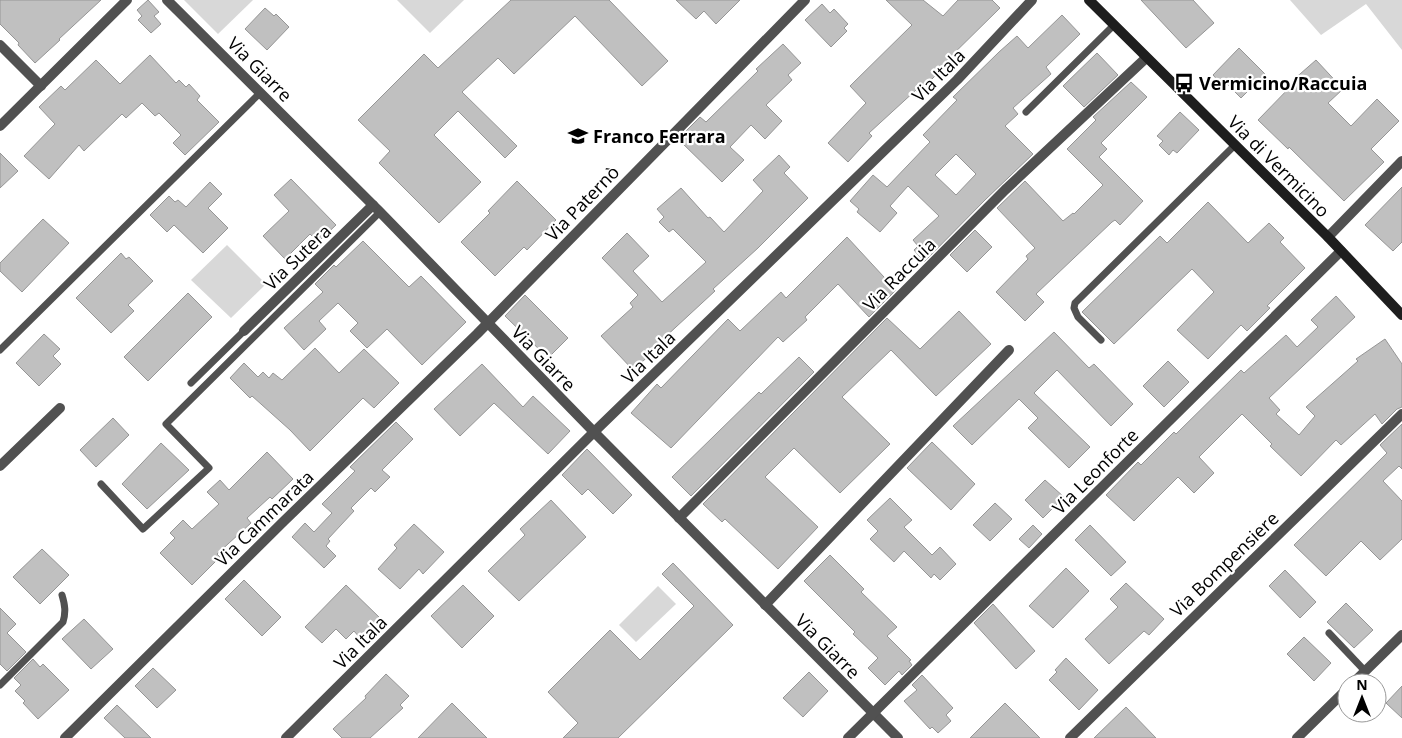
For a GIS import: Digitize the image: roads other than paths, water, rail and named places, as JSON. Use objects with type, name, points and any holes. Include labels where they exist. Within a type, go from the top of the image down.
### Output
[{"type":"main road","name":"Via di Vermicino","points":[[1089,0],[1328,237],[1402,315]]},
{"type":"street","points":[[0,126],[127,0]]},
{"type":"street","name":"Via Giarre","points":[[167,0],[376,208],[594,432],[898,738]]},
{"type":"street","name":"Via Paternò","points":[[488,323],[805,0]]},
{"type":"street","name":"Via Itala","points":[[286,738],[594,432],[957,80],[1032,0]]},
{"type":"street","points":[[0,45],[41,86]]},
{"type":"street","name":"Via Raccuia","points":[[679,518],[1005,190],[1146,58]]},
{"type":"street","points":[[1328,237],[1402,161]]},
{"type":"street","name":"Via Sutera","points":[[244,331],[376,208]]},
{"type":"street","name":"Via Leonforte","points":[[848,738],[1341,251]]},
{"type":"street","name":"Via Cammarata","points":[[65,738],[488,323]]},
{"type":"street","points":[[765,605],[1009,350]]},
{"type":"street","points":[[0,466],[60,408]]},
{"type":"street","name":"Via Bompensiere","points":[[1070,738],[1402,414]]},
{"type":"street","points":[[1366,671],[1402,635]]},
{"type":"street","points":[[1297,738],[1337,699]]},
{"type":"lane","points":[[1026,112],[1114,25]]},
{"type":"lane","points":[[0,350],[260,93]]},
{"type":"lane","points":[[1101,340],[1078,317],[1074,308],[1075,303],[1235,145]]},
{"type":"lane","points":[[101,484],[143,529],[209,468],[166,424],[376,208]]},
{"type":"lane","points":[[191,383],[244,331]]},
{"type":"lane","points":[[0,685],[63,622],[65,605],[62,595]]},
{"type":"lane","points":[[1329,633],[1366,671]]},
{"type":"place","name":"Vermicino/Raccuia","points":[[1184,83]]},
{"type":"place","name":"Franco Ferrara","points":[[578,136]]}]
